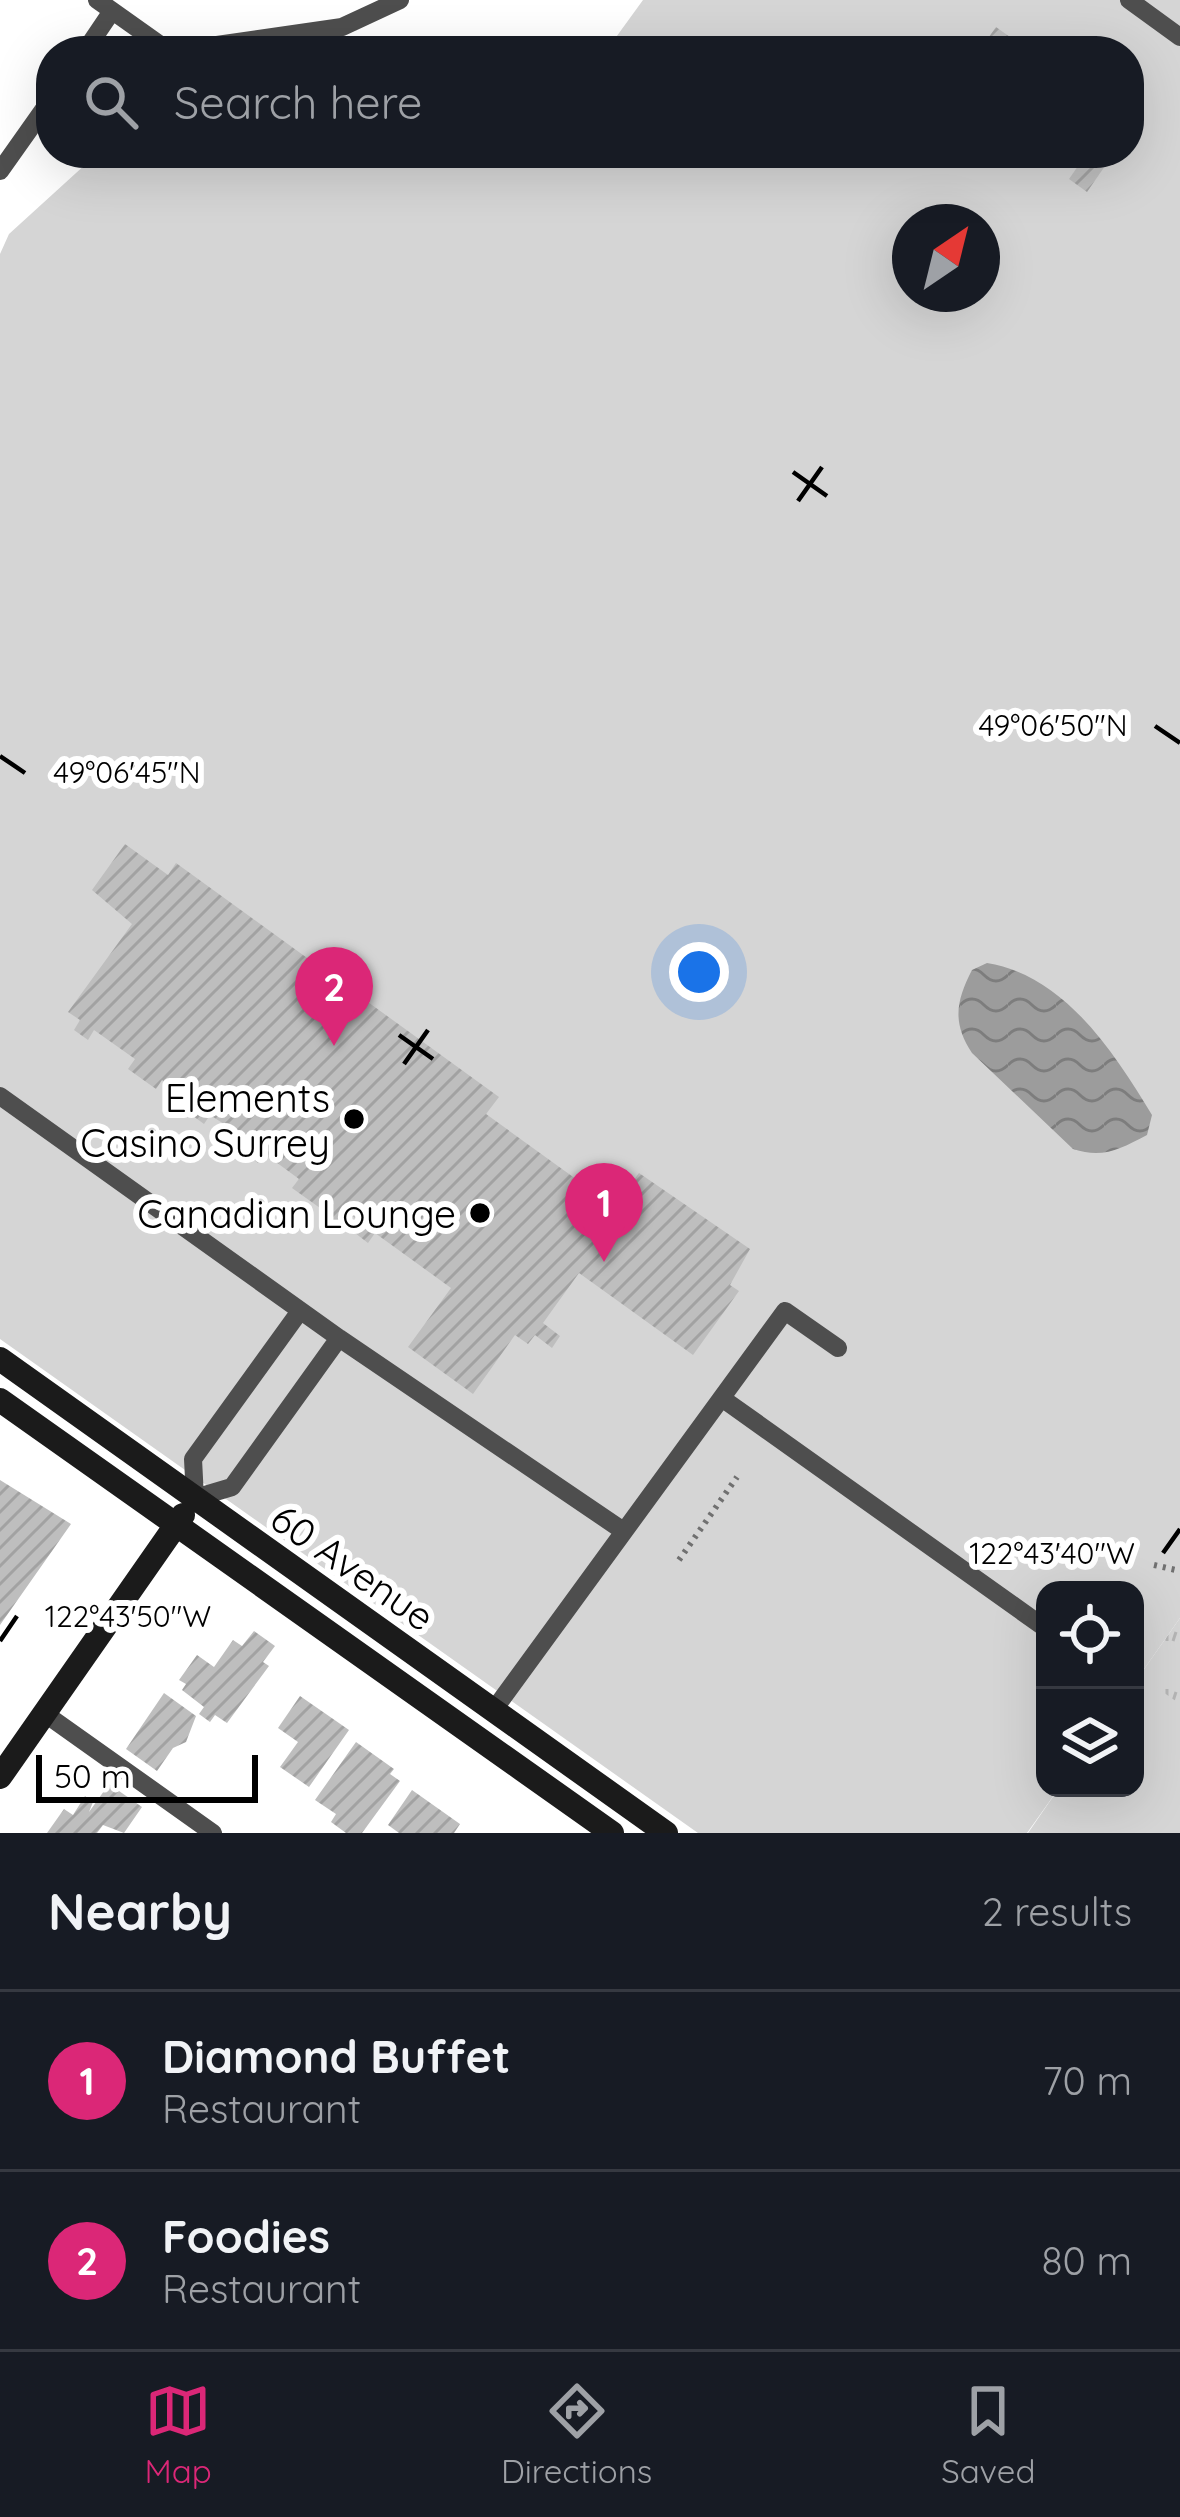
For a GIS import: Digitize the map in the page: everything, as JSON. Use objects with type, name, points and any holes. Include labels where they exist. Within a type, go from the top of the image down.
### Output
[{"type":"main road","name":"60 Avenue","points":[[0,1359],[666,1833]]},
{"type":"main road","name":"60 Avenue","points":[[0,1400],[612,1833]]},
{"type":"main road","points":[[0,1777],[195,1498]]},
{"type":"lane","points":[[278,36],[342,27],[400,0]]},
{"type":"lane","points":[[1129,0],[1180,37]]},
{"type":"lane","points":[[92,36],[105,6],[150,36]]},
{"type":"lane","points":[[0,171],[36,120]]},
{"type":"lane","points":[[0,1096],[339,1338],[622,1530]]},
{"type":"lane","points":[[300,1310],[194,1459],[195,1498],[232,1486],[339,1338]]},
{"type":"lane","points":[[494,1711],[785,1311],[838,1348]]},
{"type":"lane","points":[[723,1399],[1036,1622]]},
{"type":"lane","points":[[44,1713],[213,1833]]},
{"type":"path","points":[[679,1560],[737,1477]]},
{"type":"path","points":[[1154,1565],[1180,1571]]},
{"type":"green space","points":[[643,0],[1180,0],[1180,1618],[1144,1669],[1144,1581],[1036,1581],[1036,1797],[1053,1797],[1027,1833],[698,1833],[0,1339],[0,254],[9,234],[82,168],[1144,168],[1144,36],[617,36]]},
{"type":"green space","points":[[1180,1618],[1180,1833],[1028,1833],[1053,1797],[1144,1797],[1144,1669]]},
{"type":"green space","points":[[1153,1685],[1180,1704],[1180,1833],[1083,1833],[1060,1817],[1074,1797],[1144,1797],[1144,1698]]},
{"type":"water","points":[[987,963],[1040,983],[1084,1020],[1152,1115],[1147,1135],[1102,1153],[1073,1149],[972,1053],[961,1032],[960,1002],[972,970]]},
{"type":"building","points":[[1077,168],[1104,168],[1087,192],[1069,179]]},
{"type":"building","name":"Elements Casino Surrey","points":[[125,844],[168,875],[176,863],[499,1097],[486,1114],[605,1200],[608,1196],[617,1203],[639,1173],[750,1249],[730,1285],[739,1291],[693,1355],[579,1273],[543,1323],[560,1336],[552,1348],[535,1335],[528,1344],[515,1335],[473,1394],[408,1347],[451,1288],[375,1233],[368,1243],[355,1233],[362,1223],[348,1213],[337,1228],[323,1218],[334,1203],[327,1199],[320,1208],[292,1188],[299,1179],[265,1154],[258,1163],[244,1153],[251,1144],[237,1134],[230,1144],[217,1133],[224,1124],[210,1115],[204,1124],[189,1113],[196,1104],[162,1080],[156,1089],[128,1069],[135,1059],[94,1030],[88,1040],[74,1030],[80,1020],[68,1012],[132,924],[92,890]]},
{"type":"building","points":[[0,1480],[71,1524],[0,1625]]},
{"type":"building","points":[[254,1631],[275,1646],[263,1662],[269,1666],[227,1723],[215,1715],[210,1722],[199,1714],[204,1707],[182,1690],[186,1684],[179,1680],[197,1655],[214,1667],[233,1640],[242,1646]]},
{"type":"building","points":[[164,1693],[196,1716],[186,1742],[173,1748],[157,1771],[126,1749]]},
{"type":"building","points":[[300,1696],[349,1730],[309,1787],[280,1767],[298,1742],[278,1728]]},
{"type":"building","points":[[356,1742],[394,1769],[390,1774],[400,1781],[362,1833],[346,1833],[331,1822],[336,1814],[315,1800]]},
{"type":"building","points":[[109,1784],[142,1807],[124,1833],[103,1825],[97,1833],[47,1833],[64,1809],[73,1815],[85,1796],[93,1802],[89,1812]]},
{"type":"building","points":[[412,1790],[460,1824],[454,1833],[399,1833],[388,1825]]},
{"type":"place","name":"Foodies","points":[[334,1046]]},
{"type":"place","name":"Elements Casino Surrey","points":[[354,1119]]},
{"type":"place","name":"Canadian Lounge","points":[[480,1213]]},
{"type":"place","name":"Diamond Buffet","points":[[604,1262]]}]
